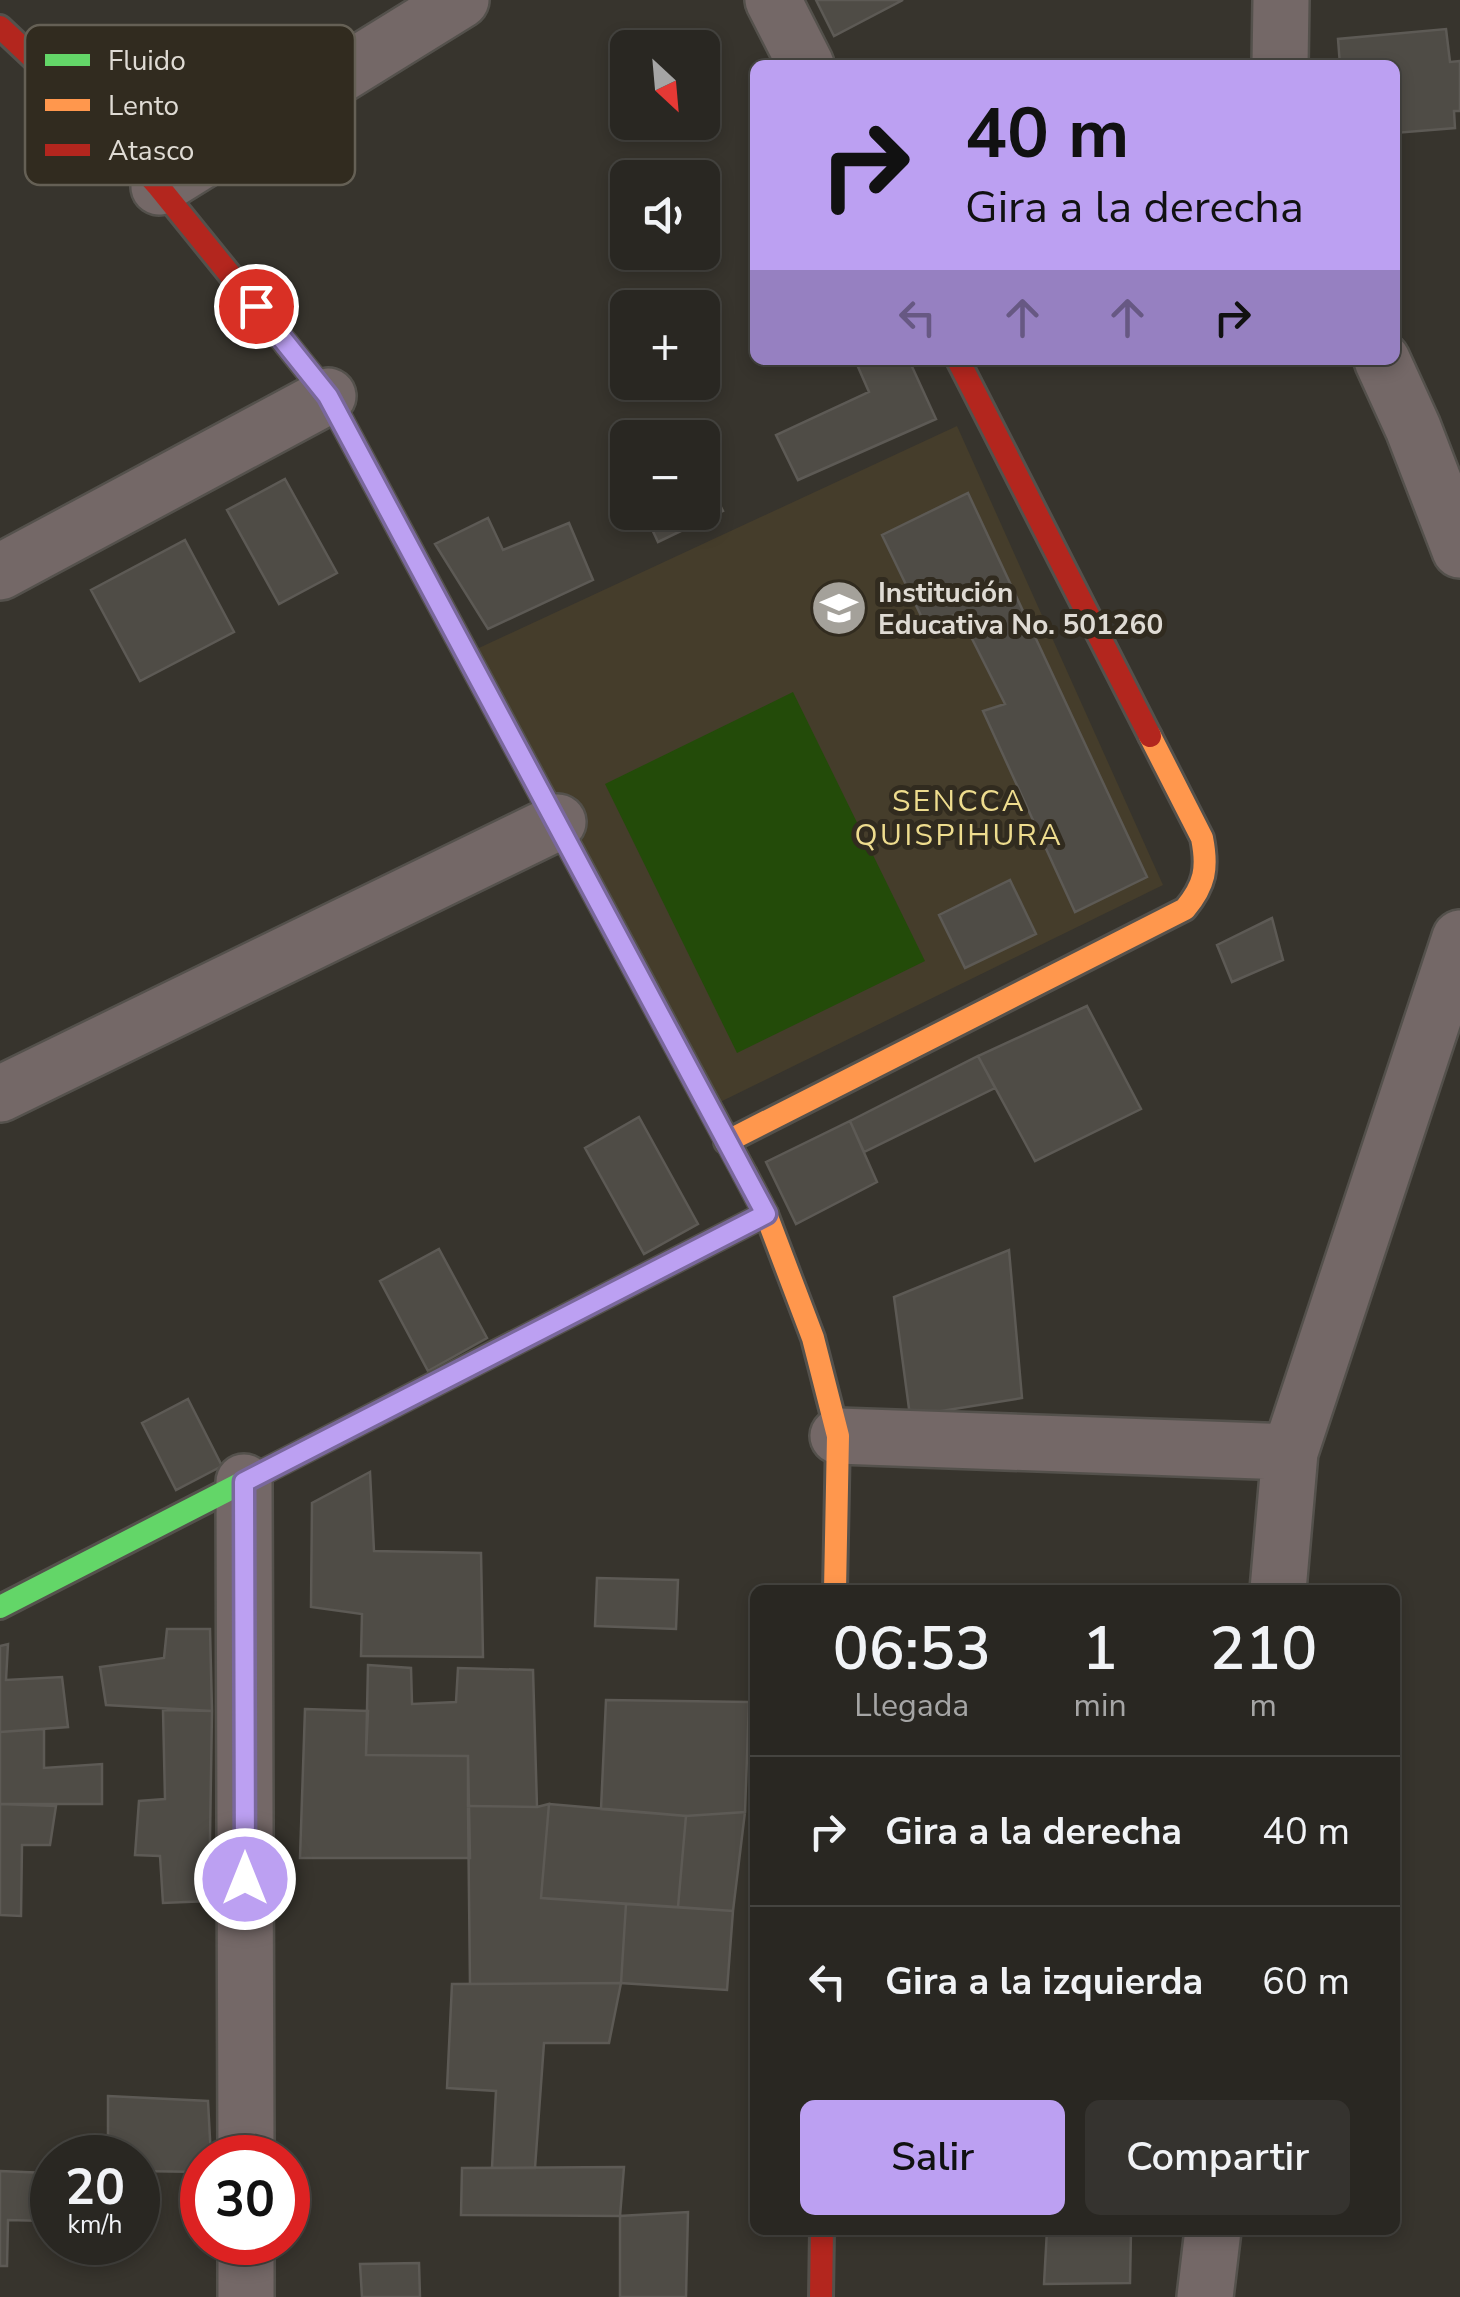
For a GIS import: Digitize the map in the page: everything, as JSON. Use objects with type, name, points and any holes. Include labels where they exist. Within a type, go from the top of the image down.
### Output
[{"type":"street","points":[[773,0],[803,60]]},
{"type":"street","points":[[1280,60],[1281,0]]},
{"type":"street","points":[[355,63],[442,7]]},
{"type":"street","points":[[0,27],[25,51]]},
{"type":"street","points":[[157,185],[328,396],[766,1214],[813,1338],[838,1436],[835,1585]]},
{"type":"street","points":[[160,188],[165,185]]},
{"type":"street","points":[[726,1142],[1185,909],[1206,885],[1208,862],[1202,838],[961,365]]},
{"type":"street","points":[[1384,365],[1460,550]]},
{"type":"street","points":[[0,572],[328,396]]},
{"type":"street","points":[[0,1094],[558,822]]},
{"type":"street","points":[[1278,1585],[1290,1452],[1460,938]]},
{"type":"street","points":[[0,1607],[766,1214]]},
{"type":"street","points":[[838,1436],[1290,1452]]},
{"type":"street","points":[[244,1482],[246,2135]]},
{"type":"street","points":[[821,2297],[822,2235]]},
{"type":"street","points":[[1205,2297],[1213,2235]]},
{"type":"street","points":[[246,2265],[246,2297]]},
{"type":"shaded area","points":[[957,426],[1163,885],[714,1105],[466,654]]},
{"type":"green space","points":[[793,692],[925,961],[737,1053],[605,784]]},
{"type":"building","points":[[816,0],[903,0],[834,36]]},
{"type":"building","points":[[1446,29],[1450,62],[1460,61],[1460,111],[1454,111],[1455,128],[1400,133],[1400,60],[1340,60],[1338,39]]},
{"type":"building","points":[[857,365],[911,365],[936,419],[798,480],[776,435],[869,392]]},
{"type":"building","points":[[285,479],[337,573],[279,604],[227,510]]},
{"type":"building","points":[[968,493],[1147,877],[1075,912],[983,711],[1005,704],[959,613],[926,626],[882,535]]},
{"type":"building","points":[[488,518],[503,550],[569,523],[593,580],[488,629],[435,544]]},
{"type":"building","points":[[652,530],[683,530],[658,542]]},
{"type":"building","points":[[185,540],[234,632],[140,681],[91,590]]},
{"type":"building","points":[[1010,880],[1036,934],[965,968],[939,915]]},
{"type":"building","points":[[1272,918],[1283,960],[1232,982],[1217,945]]},
{"type":"building","points":[[1087,1006],[1141,1109],[1035,1161],[978,1056]]},
{"type":"building","points":[[978,1056],[995,1088],[864,1152],[850,1121]]},
{"type":"building","points":[[639,1117],[698,1224],[644,1254],[585,1148]]},
{"type":"building","points":[[850,1121],[877,1182],[796,1224],[766,1162]]},
{"type":"building","points":[[439,1249],[487,1338],[428,1371],[380,1281]]},
{"type":"building","points":[[1009,1250],[1022,1398],[910,1416],[894,1297]]},
{"type":"building","points":[[188,1399],[222,1466],[176,1490],[142,1423]]},
{"type":"building","points":[[370,1472],[374,1551],[481,1553],[483,1657],[361,1656],[362,1614],[311,1607],[312,1503]]},
{"type":"building","points":[[597,1578],[678,1580],[676,1629],[595,1626]]},
{"type":"building","points":[[167,1629],[210,1629],[212,1711],[106,1705],[100,1667],[164,1658]]},
{"type":"building","points":[[8,1644],[6,1680],[62,1677],[68,1727],[0,1732],[0,1646]]},
{"type":"building","points":[[368,1665],[411,1668],[412,1704],[456,1702],[458,1668],[533,1670],[537,1807],[468,1806],[468,1756],[366,1755]]},
{"type":"building","points":[[606,1700],[749,1702],[745,1812],[686,1816],[601,1809]]},
{"type":"building","points":[[305,1709],[368,1711],[366,1755],[468,1756],[470,1858],[300,1858]]},
{"type":"building","points":[[163,1710],[212,1711],[209,1901],[163,1903],[160,1856],[135,1855],[139,1801],[165,1799]]},
{"type":"building","points":[[44,1729],[44,1768],[102,1764],[102,1804],[0,1804],[0,1732]]},
{"type":"building","points":[[0,1804],[56,1806],[50,1845],[22,1845],[21,1916],[0,1915]]},
{"type":"building","points":[[549,1804],[541,1898],[626,1904],[621,1983],[470,1984],[468,1806]]},
{"type":"building","points":[[549,1804],[686,1816],[678,1907],[541,1898]]},
{"type":"building","points":[[745,1812],[733,1911],[678,1907],[686,1816]]},
{"type":"building","points":[[626,1904],[733,1911],[727,1990],[621,1983]]},
{"type":"building","points":[[621,1983],[609,2043],[544,2043],[535,2168],[492,2168],[496,2091],[447,2088],[452,1984]]},
{"type":"building","points":[[108,2096],[208,2101],[210,2135],[180,2135],[180,2172],[160,2171],[160,2135],[108,2135]]},
{"type":"building","points":[[624,2167],[620,2216],[461,2215],[462,2168]]},
{"type":"building","points":[[0,2171],[30,2172],[30,2221],[8,2220],[7,2266],[0,2266]]},
{"type":"building","points":[[688,2212],[686,2297],[620,2297],[620,2216]]},
{"type":"building","points":[[1047,2235],[1131,2235],[1130,2283],[1044,2284]]},
{"type":"building","points":[[419,2263],[420,2297],[362,2297],[360,2264]]},
{"type":"traffic: fast","points":[[287,345],[328,396],[745,1174]]},
{"type":"traffic: fast","points":[[0,1607],[766,1214]]},
{"type":"traffic: slow","points":[[726,1142],[1185,909],[1203,876],[1202,838],[1150,736]]},
{"type":"traffic: slow","points":[[745,1174],[766,1214],[813,1338],[838,1436],[835,1585]]},
{"type":"traffic: jam","points":[[0,27],[25,51]]},
{"type":"traffic: jam","points":[[157,185],[287,345]]},
{"type":"traffic: jam","points":[[961,365],[1150,736]]},
{"type":"traffic: jam","points":[[821,2297],[822,2235]]},
{"type":"place","name":"Institución Educativa No. 501260","points":[[839,608]]},
{"type":"district","name":"SENCCA QUISPIHURA","points":[[959,818]]},
{"type":"route","points":[[245,1879],[244,1482],[766,1214],[328,396],[256,306]]}]
